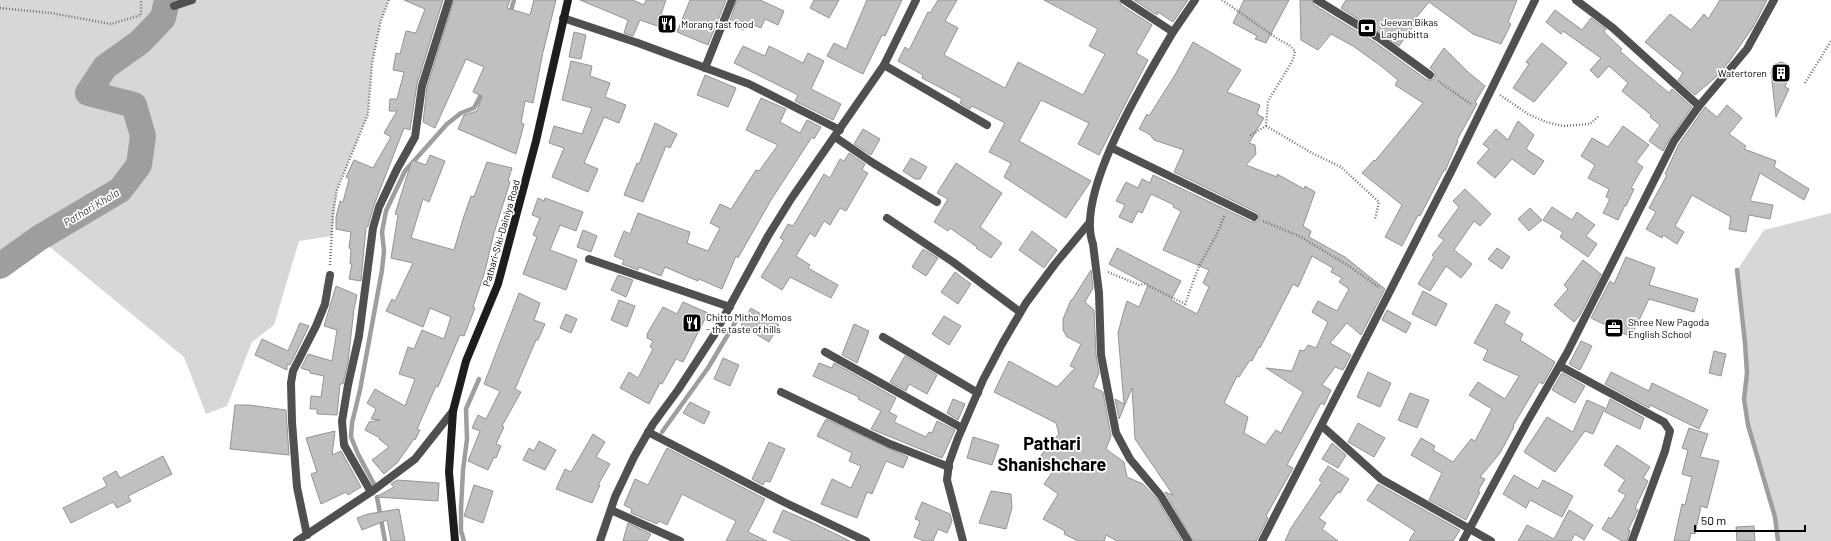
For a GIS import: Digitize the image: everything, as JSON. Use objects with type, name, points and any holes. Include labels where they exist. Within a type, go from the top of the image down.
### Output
[{"type":"main road","name":"Pathari-Siki-Dainiya Road","points":[[454,541],[450,472],[454,411],[466,361],[498,284],[536,141],[568,0]]},
{"type":"street","points":[[174,6],[192,0]]},
{"type":"street","points":[[372,492],[344,445],[342,421],[359,336],[373,228],[380,207],[397,169],[416,137],[422,86],[449,0]]},
{"type":"street","points":[[705,68],[732,0]]},
{"type":"street","points":[[600,541],[615,497],[648,432],[714,335],[768,236],[791,199],[838,134],[884,65],[916,0]]},
{"type":"street","points":[[1124,0],[1174,32]]},
{"type":"street","points":[[1188,541],[1161,496],[1130,459],[1116,433],[1101,355],[1099,293],[1093,244],[1090,237],[1090,209],[1099,175],[1132,104],[1174,32],[1195,0]]},
{"type":"street","points":[[1317,0],[1379,38],[1430,75]]},
{"type":"street","points":[[1262,541],[1389,294],[1535,0]]},
{"type":"street","points":[[1576,0],[1613,28],[1699,106]]},
{"type":"street","points":[[1463,541],[1527,422],[1560,366],[1674,141],[1699,106],[1747,49],[1774,0]]},
{"type":"street","points":[[563,18],[749,84],[838,134],[873,163],[937,202]]},
{"type":"street","points":[[884,65],[987,125]]},
{"type":"street","points":[[1112,148],[1254,217]]},
{"type":"street","points":[[887,218],[953,262],[1020,312]]},
{"type":"street","points":[[963,541],[947,480],[949,467],[962,428],[1002,344],[1020,312],[1055,264],[1090,222]]},
{"type":"street","points":[[589,259],[730,307]]},
{"type":"street","points":[[307,535],[297,487],[292,422],[291,383],[293,370],[308,344],[325,304],[330,276]]},
{"type":"street","points":[[883,337],[978,393]]},
{"type":"street","points":[[825,352],[962,428]]},
{"type":"street","points":[[1560,366],[1664,422],[1670,432],[1665,451],[1632,541]]},
{"type":"street","points":[[781,392],[890,444],[949,467]]},
{"type":"street","points":[[297,541],[372,492],[415,459],[454,411]]},
{"type":"street","points":[[1322,426],[1382,479],[1491,541]]},
{"type":"street","points":[[648,432],[786,503],[866,541]]},
{"type":"street","points":[[611,510],[680,541]]},
{"type":"path","points":[[0,8],[51,13],[111,24],[141,15],[141,0]]},
{"type":"path","points":[[330,276],[333,212],[337,190],[368,114],[372,64],[381,20],[389,0]]},
{"type":"path","points":[[1222,0],[1278,39],[1289,44],[1295,51],[1293,60],[1268,101],[1266,126]]},
{"type":"path","points":[[1805,83],[1831,41]]},
{"type":"path","points":[[1430,75],[1480,112]]},
{"type":"path","points":[[1492,89],[1528,114],[1546,122],[1563,126],[1577,126],[1590,124],[1599,116]]},
{"type":"path","points":[[1249,136],[1266,126]]},
{"type":"path","points":[[1266,126],[1312,153],[1341,167],[1379,202],[1374,219]]},
{"type":"path","points":[[1108,267],[1108,273],[1139,285],[1145,284],[1185,304],[1199,266],[1217,234],[1228,205]]},
{"type":"path","points":[[1254,217],[1301,237],[1348,266],[1389,294]]},
{"type":"shaded area","points":[[0,0],[389,0],[381,20],[372,64],[368,114],[337,190],[332,236],[299,241],[274,325],[252,342],[227,406],[206,414],[184,357],[39,238],[0,266]]},
{"type":"shaded area","points":[[1831,213],[1831,541],[1778,541],[1775,516],[1748,425],[1744,399],[1747,373],[1737,270],[1764,230]]},
{"type":"building","points":[[404,0],[443,0],[417,84],[410,130],[404,128],[374,205],[368,226],[366,227],[361,281],[349,279],[352,264],[350,264],[351,249],[349,248],[351,232],[336,229],[336,217],[340,201],[343,202],[349,179],[346,177],[354,160],[373,168],[391,137],[384,133],[397,111],[389,111],[390,99],[397,99],[404,72],[393,70],[396,53],[400,54],[406,31],[416,33],[425,9]]},
{"type":"building","points":[[454,0],[510,0],[507,8],[530,15],[534,0],[556,0],[543,52],[533,103],[525,101],[521,123],[524,124],[516,154],[458,129],[464,115],[477,111],[482,96],[473,92],[484,67],[466,59],[435,128],[423,122],[427,87]]},
{"type":"building","points":[[580,0],[633,0],[644,5],[646,0],[666,0],[657,26],[640,20],[633,36],[624,33],[628,20]]},
{"type":"building","points":[[690,0],[726,0],[708,45],[677,32]]},
{"type":"building","points":[[737,0],[760,0],[784,11],[778,25],[765,19],[761,28],[747,22],[744,30],[729,23]]},
{"type":"building","points":[[814,0],[839,0],[829,18],[810,8]]},
{"type":"building","points":[[867,0],[902,0],[885,36],[882,35],[863,74],[827,56],[834,43],[846,49]]},
{"type":"building","points":[[938,0],[957,0],[945,21],[958,28],[944,55],[1005,88],[1018,62],[1083,95],[1105,54],[1089,46],[1098,29],[1044,0],[1119,0],[1121,5],[1152,25],[1136,53],[1148,60],[1099,155],[1078,144],[1089,123],[1041,100],[1019,141],[1091,181],[1066,218],[1004,177],[1011,163],[989,152],[1005,123],[972,106],[970,109],[960,103],[962,99],[922,78],[923,75],[898,61],[905,47],[909,50],[928,12],[930,13]]},
{"type":"building","points":[[1134,0],[1188,0],[1173,22],[1158,12],[1157,15]]},
{"type":"building","points":[[1244,0],[1289,0],[1266,43],[1255,39],[1257,36],[1233,23]]},
{"type":"building","points":[[1300,0],[1312,0],[1314,5],[1376,43],[1427,80],[1432,80],[1435,78],[1435,72],[1430,68],[1444,48],[1468,72],[1485,86],[1475,102],[1477,104],[1457,140],[1458,141],[1445,171],[1444,170],[1420,216],[1418,215],[1402,246],[1385,237],[1402,205],[1362,173],[1374,160],[1375,161],[1423,103],[1395,85],[1398,80],[1381,66],[1353,46],[1331,34],[1318,50],[1301,40]]},
{"type":"building","points":[[1346,0],[1517,0],[1508,22],[1511,24],[1501,44],[1473,34],[1429,2],[1411,24],[1414,25],[1399,46],[1341,8]]},
{"type":"building","points":[[1720,0],[1767,0],[1753,27],[1728,63],[1716,77],[1695,95],[1678,80],[1683,73],[1645,42],[1670,14],[1691,30],[1704,14],[1708,19]]},
{"type":"building","points":[[1555,10],[1582,30],[1591,18],[1606,29],[1604,32],[1622,49],[1620,51],[1637,66],[1669,93],[1672,89],[1692,107],[1670,138],[1663,151],[1649,141],[1660,125],[1650,117],[1651,115],[1622,91],[1628,83],[1609,66],[1598,78],[1590,70],[1601,58],[1563,31],[1561,34],[1546,22]]},
{"type":"building","points":[[574,32],[586,35],[581,59],[569,57]]},
{"type":"building","points":[[1193,42],[1241,70],[1227,92],[1260,105],[1257,114],[1264,118],[1249,143],[1255,145],[1256,154],[1246,165],[1277,177],[1277,174],[1304,189],[1305,186],[1315,192],[1303,226],[1311,231],[1309,237],[1345,257],[1385,289],[1361,335],[1347,323],[1330,343],[1351,355],[1343,370],[1335,367],[1322,385],[1331,390],[1324,405],[1321,403],[1287,465],[1293,468],[1266,516],[1268,518],[1256,541],[1193,541],[1165,492],[1173,495],[1135,439],[1132,388],[1119,419],[1115,399],[1124,404],[1118,333],[1123,314],[1127,301],[1139,307],[1148,285],[1109,264],[1117,248],[1181,281],[1171,300],[1197,314],[1209,287],[1203,283],[1209,270],[1163,250],[1181,211],[1173,207],[1174,205],[1151,194],[1142,213],[1138,211],[1132,223],[1119,217],[1125,205],[1116,201],[1126,182],[1138,188],[1142,179],[1150,183],[1153,175],[1252,222],[1257,222],[1259,219],[1259,214],[1256,212],[1174,172],[1184,150],[1154,140],[1149,134],[1139,129],[1147,114],[1149,116],[1175,75]],"holes":[[[1312,256],[1333,268],[1331,272],[1342,278],[1339,282],[1349,289],[1337,311],[1318,301],[1312,312],[1328,322],[1316,348],[1308,345],[1304,351],[1300,350],[1292,371],[1266,368],[1303,392],[1281,433],[1276,430],[1265,445],[1244,433],[1248,417],[1224,403],[1237,376],[1239,377],[1250,360],[1252,361],[1259,347],[1260,348],[1293,284],[1298,287]]]},
{"type":"building","points":[[1542,43],[1567,63],[1534,102],[1513,88],[1529,64],[1526,62]]},
{"type":"building","points":[[743,46],[765,56],[769,46],[803,63],[808,53],[824,61],[811,89],[841,104],[833,120],[795,101],[798,95],[734,63]]},
{"type":"building","points":[[571,61],[592,66],[590,76],[610,83],[605,97],[626,105],[619,123],[604,117],[584,163],[598,169],[588,192],[552,177],[564,148],[549,143],[554,126],[582,134],[592,108],[562,100]]},
{"type":"building","points":[[1782,62],[1788,65],[1790,74],[1785,87],[1789,89],[1776,117],[1771,72],[1775,64]]},
{"type":"building","points":[[705,75],[736,88],[728,107],[697,95]]},
{"type":"building","points":[[761,98],[786,109],[780,122],[800,133],[807,120],[821,127],[814,139],[812,137],[771,200],[738,258],[736,256],[722,289],[665,267],[661,276],[639,267],[638,270],[622,264],[624,260],[614,256],[624,231],[630,234],[638,213],[690,232],[687,243],[708,251],[720,228],[710,223],[720,204],[731,209],[756,170],[759,171],[778,145],[746,130]]},
{"type":"building","points":[[1727,105],[1742,118],[1729,134],[1746,146],[1744,149],[1776,161],[1774,167],[1809,189],[1804,200],[1760,173],[1750,201],[1773,205],[1770,219],[1749,215],[1746,232],[1729,229],[1731,217],[1692,195],[1675,226],[1684,232],[1677,244],[1663,235],[1662,238],[1646,229],[1656,212],[1649,208],[1667,175],[1665,174],[1679,144],[1705,107],[1717,117]]},
{"type":"building","points":[[1518,121],[1534,135],[1526,149],[1544,161],[1534,175],[1512,159],[1495,178],[1477,163],[1489,149],[1483,144],[1496,129],[1508,140]]},
{"type":"building","points":[[655,123],[677,134],[670,148],[666,146],[643,202],[624,195],[637,163],[639,164]]},
{"type":"building","points":[[1623,126],[1649,145],[1636,162],[1643,167],[1631,188],[1634,189],[1618,220],[1603,213],[1610,199],[1606,197],[1609,189],[1588,178],[1595,165],[1581,156],[1592,138],[1608,147]]},
{"type":"building","points":[[863,129],[880,139],[871,155],[854,144]]},
{"type":"building","points":[[849,153],[865,164],[862,170],[868,173],[846,211],[840,208],[830,225],[824,221],[815,237],[810,233],[796,256],[810,265],[808,268],[838,285],[831,298],[790,277],[782,290],[761,277],[784,240],[780,238],[788,224],[793,226],[824,174],[830,178],[840,159],[844,161]]},
{"type":"building","points":[[430,155],[445,161],[429,202],[423,199],[411,238],[454,250],[471,196],[474,197],[487,162],[512,168],[508,181],[510,182],[494,233],[485,271],[473,307],[475,308],[464,336],[460,335],[438,387],[436,386],[417,429],[420,430],[415,440],[414,439],[397,463],[384,474],[372,460],[389,447],[379,439],[380,438],[365,430],[369,422],[380,420],[371,419],[376,409],[367,403],[375,389],[405,406],[415,379],[399,374],[408,347],[414,349],[422,330],[444,339],[451,317],[430,308],[423,327],[386,311],[392,299],[395,301],[413,263],[391,258],[398,215],[395,214],[412,160],[426,165]]},
{"type":"building","points":[[911,158],[927,167],[920,179],[915,179],[903,171]]},
{"type":"building","points":[[956,163],[1002,193],[980,227],[1002,243],[991,258],[950,228],[948,231],[934,222],[948,199],[937,193]]},
{"type":"building","points":[[1465,189],[1491,214],[1480,226],[1474,221],[1454,250],[1472,264],[1461,278],[1446,266],[1430,291],[1418,284],[1434,257],[1432,255],[1444,240],[1438,236],[1459,207],[1453,201]]},
{"type":"building","points":[[538,198],[544,201],[545,198],[583,212],[576,231],[560,225],[550,250],[577,260],[566,290],[523,274],[537,237],[533,235],[540,218],[532,215]]},
{"type":"building","points":[[1552,207],[1572,220],[1577,212],[1595,225],[1586,236],[1597,244],[1588,257],[1560,237],[1563,232],[1543,220]]},
{"type":"building","points":[[1530,208],[1542,220],[1529,231],[1518,219]]},
{"type":"building","points":[[583,230],[597,236],[591,252],[577,247]]},
{"type":"building","points":[[1032,231],[1057,250],[1044,268],[1019,250]]},
{"type":"building","points":[[1497,248],[1510,257],[1502,269],[1488,259]]},
{"type":"building","points":[[923,249],[938,258],[926,276],[912,267]]},
{"type":"building","points":[[1626,257],[1655,268],[1649,285],[1698,299],[1694,312],[1649,299],[1631,337],[1591,318],[1610,281],[1614,284]]},
{"type":"building","points":[[1583,260],[1601,274],[1580,315],[1574,322],[1554,305],[1568,289],[1564,285]]},
{"type":"building","points":[[1091,270],[1093,288],[1085,302],[1094,310],[1096,355],[1099,373],[1093,387],[1103,392],[1111,436],[1106,449],[1124,462],[1127,477],[1143,484],[1157,499],[1182,541],[1117,541],[1106,535],[1104,541],[1078,541],[1064,534],[1065,531],[1043,519],[1058,494],[1044,484],[1053,471],[1037,463],[1042,454],[1059,434],[1056,423],[994,392],[1009,361],[1057,387],[1075,368],[1070,366],[1081,344],[1067,337],[1063,330],[1063,319],[1071,300]]},
{"type":"building","points":[[955,272],[971,284],[958,304],[941,292]]},
{"type":"building","points":[[618,275],[633,280],[626,297],[611,290]]},
{"type":"building","points":[[336,286],[357,295],[348,362],[343,384],[340,384],[337,415],[317,414],[317,409],[310,409],[311,396],[321,397],[324,376],[310,373],[310,371],[301,368],[308,354],[332,361],[337,330],[324,326]]},
{"type":"building","points":[[1423,291],[1447,304],[1436,326],[1412,314]]},
{"type":"building","points":[[519,293],[540,303],[534,320],[545,324],[538,340],[536,340],[515,389],[521,392],[502,426],[504,427],[496,444],[501,446],[496,458],[494,457],[488,470],[468,461],[480,431],[472,428],[478,415],[486,419],[500,391],[484,384]]},
{"type":"building","points":[[619,300],[635,306],[627,327],[611,320]]},
{"type":"building","points":[[683,302],[708,313],[683,362],[676,359],[662,384],[660,383],[649,404],[620,388],[629,372],[638,378],[653,349],[650,347],[653,341],[647,338],[647,334],[663,307],[677,314]]},
{"type":"building","points":[[1496,304],[1510,312],[1504,323],[1523,334],[1520,340],[1555,362],[1543,384],[1539,382],[1513,426],[1514,427],[1500,453],[1480,477],[1485,479],[1478,491],[1480,492],[1466,520],[1429,500],[1442,473],[1411,455],[1421,438],[1435,446],[1433,450],[1453,462],[1471,439],[1475,441],[1492,409],[1469,395],[1478,382],[1505,399],[1519,376],[1483,360],[1488,350],[1474,343]]},
{"type":"building","points":[[751,308],[779,325],[769,342],[741,325]]},
{"type":"building","points":[[1387,310],[1411,323],[1406,333],[1382,320]]},
{"type":"building","points":[[566,314],[577,319],[571,333],[560,328]]},
{"type":"building","points":[[944,316],[961,326],[949,345],[932,334]]},
{"type":"building","points":[[300,323],[309,326],[290,365],[287,364],[287,370],[255,355],[262,339],[288,351]]},
{"type":"building","points":[[854,324],[869,331],[857,363],[842,355]]},
{"type":"building","points":[[1581,341],[1592,346],[1580,370],[1569,364]]},
{"type":"building","points":[[1714,351],[1726,354],[1721,376],[1709,373]]},
{"type":"building","points":[[905,356],[937,375],[927,394],[909,384],[906,391],[890,382]]},
{"type":"building","points":[[723,358],[739,365],[730,386],[714,379]]},
{"type":"building","points":[[819,363],[832,368],[834,363],[896,398],[889,412],[897,416],[894,422],[926,437],[929,432],[932,433],[937,421],[955,430],[942,458],[871,429],[881,411],[858,399],[859,397],[813,376]]},
{"type":"building","points":[[1368,372],[1391,383],[1380,407],[1357,397]]},
{"type":"building","points":[[1611,372],[1649,391],[1652,383],[1708,410],[1699,429],[1650,405],[1649,408],[1605,384]]},
{"type":"building","points":[[1562,373],[1585,386],[1575,403],[1552,390]]},
{"type":"building","points":[[1410,393],[1429,400],[1417,428],[1398,420]]},
{"type":"building","points":[[953,399],[965,404],[958,420],[947,413]]},
{"type":"building","points":[[1610,399],[1644,418],[1640,429],[1605,412]]},
{"type":"building","points":[[1587,400],[1605,408],[1593,434],[1585,431],[1555,472],[1524,452],[1547,417],[1573,432]]},
{"type":"building","points":[[690,402],[710,412],[704,424],[683,413]]},
{"type":"building","points":[[235,405],[249,405],[286,410],[289,455],[230,449]]},
{"type":"building","points":[[826,419],[908,457],[903,468],[886,461],[872,494],[867,492],[857,518],[821,504],[832,479],[851,488],[861,466],[849,461],[852,453],[817,436]]},
{"type":"building","points":[[1358,423],[1385,438],[1374,457],[1348,442]]},
{"type":"building","points":[[1689,428],[1708,434],[1700,457],[1719,461],[1707,508],[1701,506],[1695,534],[1691,533],[1689,541],[1674,541],[1682,504],[1685,505],[1692,477],[1682,474],[1688,450],[1682,448]]},
{"type":"building","points":[[335,431],[332,455],[341,451],[361,487],[348,495],[346,492],[321,504],[311,474],[317,472],[306,438]]},
{"type":"building","points":[[593,434],[605,442],[596,457],[610,464],[598,485],[600,485],[592,503],[556,489],[565,469],[571,472]]},
{"type":"building","points":[[973,437],[999,445],[992,465],[967,458]]},
{"type":"building","points":[[539,441],[556,450],[545,470],[523,460],[529,448],[534,451]]},
{"type":"building","points":[[769,442],[785,449],[770,482],[765,481],[763,485],[752,479]]},
{"type":"building","points":[[1332,443],[1346,455],[1338,468],[1322,459]]},
{"type":"building","points":[[1617,445],[1650,467],[1643,478],[1648,481],[1635,508],[1638,510],[1628,530],[1630,530],[1627,541],[1622,541],[1602,529],[1609,517],[1611,519],[1626,495],[1618,491],[1625,480],[1604,465]]},
{"type":"building","points":[[667,448],[765,499],[748,532],[767,541],[726,541],[736,521],[682,494],[667,525],[659,521],[657,524],[631,513],[632,509],[624,505],[635,479],[648,485]]},
{"type":"building","points":[[163,456],[172,474],[128,496],[131,501],[117,508],[113,502],[71,523],[63,508],[107,486],[103,478],[116,471],[120,478]]},
{"type":"building","points":[[1328,466],[1349,479],[1340,493],[1338,492],[1319,518],[1326,523],[1322,529],[1338,541],[1285,541],[1291,528],[1322,482],[1319,480]]},
{"type":"building","points":[[1514,475],[1538,489],[1543,480],[1573,496],[1562,517],[1530,500],[1526,508],[1503,494]]},
{"type":"building","points":[[397,480],[439,483],[438,501],[376,497],[394,487],[391,484]]},
{"type":"building","points":[[1378,484],[1460,530],[1453,541],[1409,541],[1415,531],[1367,500]]},
{"type":"building","points":[[474,485],[493,491],[483,523],[464,516]]},
{"type":"building","points":[[991,491],[1011,494],[1012,508],[1006,529],[979,523]]},
{"type":"building","points":[[922,502],[950,514],[952,521],[947,533],[938,529],[933,541],[924,541],[914,537],[920,521],[915,519]]},
{"type":"building","points":[[399,509],[405,541],[391,541],[387,520],[362,530],[357,518],[368,514]]},
{"type":"building","points":[[783,510],[850,541],[793,541],[773,532]]},
{"type":"building","points":[[1569,510],[1593,525],[1584,540],[1575,534],[1571,541],[1518,541],[1527,525],[1554,539]]},
{"type":"building","points":[[628,523],[651,534],[647,541],[623,541]]},
{"type":"building","points":[[1754,526],[1755,541],[1737,541],[1736,527]]},
{"type":"waterway","name":"Pathari Khola","points":[[0,266],[39,238],[120,190],[139,165],[143,136],[134,105],[88,93],[105,67],[140,42],[163,18],[167,0]]},
{"type":"waterway","points":[[510,14],[514,0]]},
{"type":"waterway","points":[[374,484],[351,437],[352,423],[360,390],[382,270],[384,251],[382,232],[386,211],[405,171],[447,124],[461,113],[474,108],[483,91]]},
{"type":"waterway","points":[[1737,270],[1747,373],[1744,399],[1748,425],[1775,517],[1778,541]]},
{"type":"waterway","points":[[662,432],[708,368],[736,321]]},
{"type":"waterway","points":[[464,541],[461,531],[461,509],[463,470],[467,439],[466,409],[479,379]]},
{"type":"waterway","points":[[377,497],[385,541]]},
{"type":"place","name":"Morang fast food","points":[[667,24]]},
{"type":"place","name":"Jeevan Bikas Laghubitta","points":[[1367,28]]},
{"type":"place","name":"Watertoren","points":[[1781,73]]},
{"type":"place","name":"Chitto Mitho Momos - the taste of hills","points":[[692,323]]},
{"type":"place","name":"Shree New Pagoda English School","points":[[1614,328]]},
{"type":"district","name":"Pathari Shanishchare","points":[[1052,453]]}]
